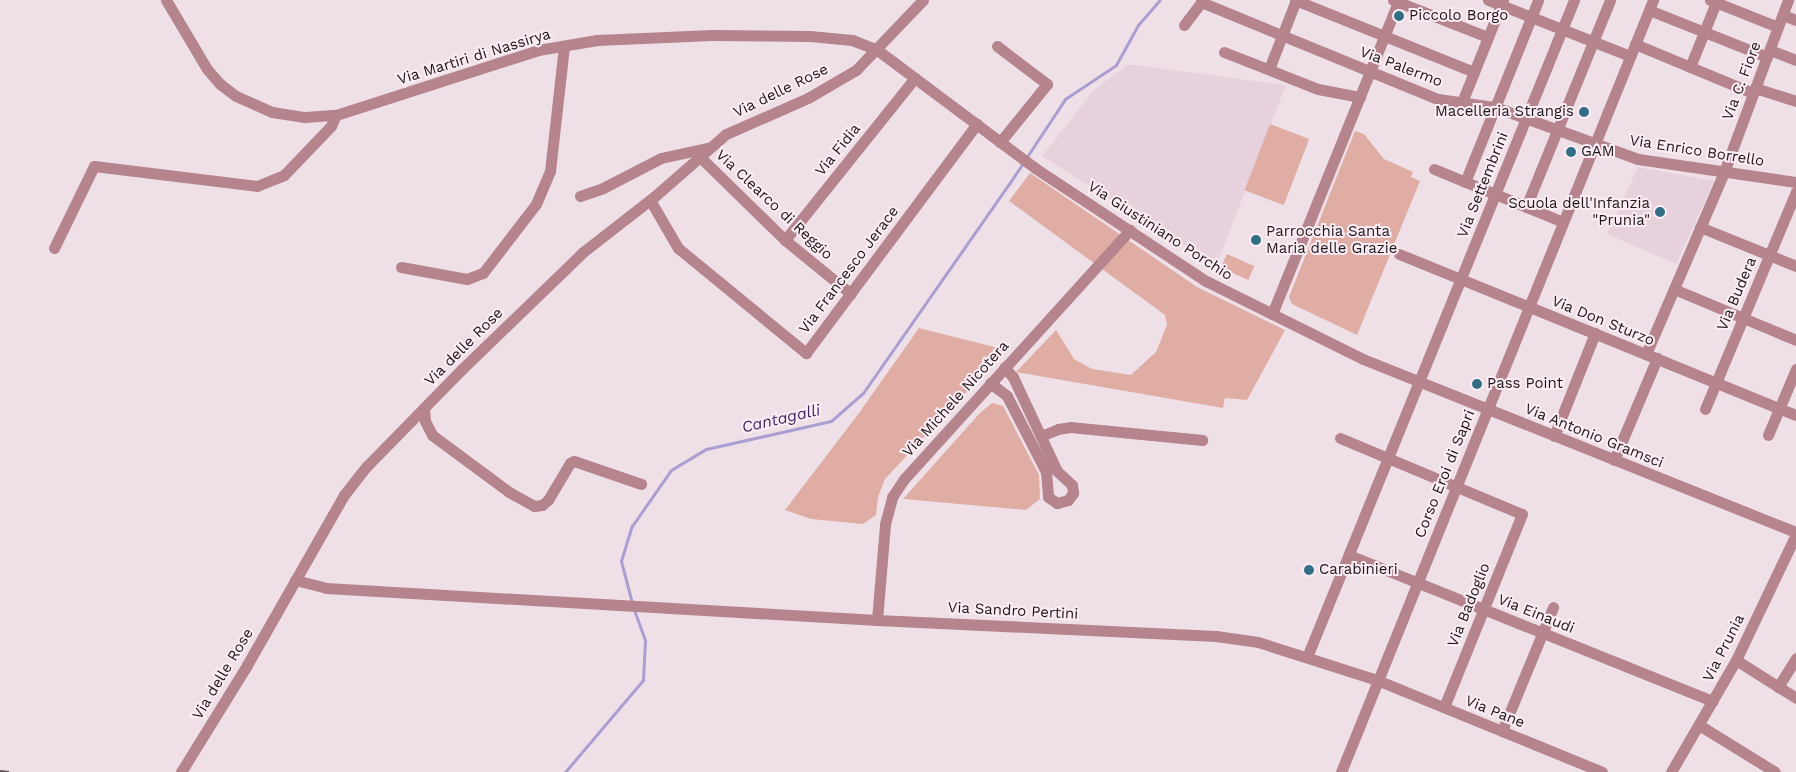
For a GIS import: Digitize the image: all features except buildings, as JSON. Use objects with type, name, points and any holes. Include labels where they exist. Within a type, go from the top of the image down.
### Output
[{"type":"street","name":"Via Martiri di Nassirya","points":[[166,0],[207,69],[236,96],[272,112],[312,117],[336,115],[538,50],[597,40],[686,36],[800,36],[852,40],[876,49]]},
{"type":"street","name":"Via delle Rose","points":[[181,772],[247,665],[344,494],[366,467],[584,252],[650,200],[726,134],[808,98],[856,70],[923,0]]},
{"type":"street","points":[[1268,70],[1296,0],[1474,72]]},
{"type":"street","points":[[1488,0],[1502,2],[1531,17],[1630,56]]},
{"type":"street","points":[[1465,182],[1538,0]]},
{"type":"street","name":"Via Settembrini","points":[[1307,657],[1574,0]]},
{"type":"street","points":[[1526,207],[1610,0]]},
{"type":"street","name":"Via C. Fiore","points":[[1614,460],[1674,289],[1724,172],[1788,0]]},
{"type":"street","points":[[1184,25],[1202,1]]},
{"type":"street","name":"Via Palermo","points":[[1202,1],[1438,99],[1495,107],[1594,144]]},
{"type":"street","points":[[1272,314],[1397,1],[1488,38]]},
{"type":"street","points":[[1690,67],[1715,1],[1778,27]]},
{"type":"street","points":[[1462,102],[1502,2]]},
{"type":"street","points":[[1651,5],[1704,32],[1768,54],[1796,60]]},
{"type":"street","name":"Corso Eroi di Sapri","points":[[1341,772],[1651,5]]},
{"type":"street","points":[[1783,15],[1796,20]]},
{"type":"street","points":[[1635,44],[1754,91],[1796,101]]},
{"type":"street","points":[[401,267],[467,279],[483,273],[536,204],[550,171],[564,46]]},
{"type":"street","points":[[876,49],[1005,145],[1047,84],[997,46]]},
{"type":"street","points":[[1224,52],[1318,89],[1360,97]]},
{"type":"street","name":"Via Fidia","points":[[785,240],[915,78]]},
{"type":"street","points":[[54,248],[94,166],[257,186],[284,175],[331,126],[336,115]]},
{"type":"street","name":"Via Francesco Jerace","points":[[650,200],[678,248],[806,353],[977,124]]},
{"type":"street","name":"Via Enrico Borrello","points":[[1594,144],[1638,159],[1796,182]]},
{"type":"street","name":"Via Giustiniano Porchio","points":[[1005,145],[1035,168],[1206,282],[1272,314]]},
{"type":"street","points":[[580,196],[603,188],[661,158],[712,146]]},
{"type":"street","name":"Via Clearco di Reggio","points":[[700,157],[785,240],[851,294]]},
{"type":"street","points":[[1434,169],[1563,222]]},
{"type":"street","name":"Via Budera","points":[[1705,409],[1796,191]]},
{"type":"street","points":[[1700,227],[1796,266]]},
{"type":"street","name":"Via Michele Nicotera","points":[[877,620],[885,524],[892,497],[905,478],[1130,230]]},
{"type":"street","name":"Via Don Sturzo","points":[[1400,254],[1796,415]]},
{"type":"street","points":[[1674,289],[1796,340]]},
{"type":"street","name":"Via Antonio Gramsci","points":[[1272,314],[1358,357],[1796,533]]},
{"type":"street","points":[[1554,436],[1595,334]]},
{"type":"street","points":[[990,383],[1007,396],[1046,472],[1048,498],[1057,503],[1063,503],[1072,495],[1073,488],[1057,471],[1013,377],[1004,367]]},
{"type":"street","points":[[1768,436],[1796,369]]},
{"type":"street","points":[[424,408],[426,421],[432,436],[509,492],[534,506],[548,500],[570,463],[574,461],[641,484]]},
{"type":"street","points":[[1041,436],[1058,429],[1070,427],[1202,440]]},
{"type":"street","points":[[1340,438],[1456,486]]},
{"type":"street","name":"Via Badoglio","points":[[1444,707],[1522,514],[1456,486]]},
{"type":"street","name":"Via Prunia","points":[[1674,770],[1736,660],[1793,550],[1796,533]]},
{"type":"street","name":"Via Einaudi","points":[[1349,555],[1713,701]]},
{"type":"street","name":"Via Sandro Pertini","points":[[295,580],[326,588],[614,603],[877,620],[1216,636],[1258,642],[1377,680]]},
{"type":"street","points":[[1502,731],[1553,606]]},
{"type":"street","points":[[1778,687],[1796,658]]},
{"type":"street","points":[[1736,660],[1796,698]]},
{"type":"street","name":"Via Pane","points":[[1377,680],[1602,772]]},
{"type":"street","points":[[1699,725],[1775,772]]},
{"type":"shaded area","points":[[1127,65],[1286,85],[1216,267],[1042,156],[1094,90]]},
{"type":"shaded area","points":[[1270,124],[1309,139],[1284,205],[1245,190]]},
{"type":"shaded area","points":[[1355,131],[1364,134],[1384,159],[1413,172],[1411,177],[1420,181],[1357,335],[1292,304],[1289,297]]},
{"type":"shaded area","points":[[1638,167],[1714,181],[1676,264],[1607,234]]},
{"type":"shaded area","points":[[1030,173],[1197,287],[1285,330],[1247,400],[1225,398],[1223,408],[1016,372],[1056,330],[1074,359],[1092,369],[1131,375],[1156,352],[1167,325],[1165,315],[1009,201]]},
{"type":"shaded area","points":[[1227,254],[1254,266],[1248,280],[1221,268]]},
{"type":"shaded area","points":[[919,328],[1006,350],[885,479],[878,497],[876,515],[863,524],[811,519],[785,510],[859,413]]},
{"type":"shaded area","points":[[992,403],[1003,406],[1039,475],[1040,499],[1026,510],[903,499],[979,414]]},
{"type":"waterway","name":"Cantagalli","points":[[632,603],[621,561],[632,526],[671,470],[706,449],[831,421],[863,393],[1009,184],[1065,99],[1116,65],[1138,25],[1160,0]]},
{"type":"waterway","name":"Cantagalli","points":[[565,772],[643,680],[645,640],[634,609]]},
{"type":"railway","points":[[0,771],[9,772]]},
{"type":"place","name":"Piccolo Borgo","points":[[1399,16]]},
{"type":"place","name":"Macelleria Strangis","points":[[1584,112]]},
{"type":"place","name":"GAM","points":[[1571,152]]},
{"type":"place","name":"Scuola dell'Infanzia \"Prunia\"","points":[[1660,212]]},
{"type":"place","name":"Parrocchia Santa Maria delle Grazie","points":[[1256,240]]},
{"type":"place","name":"Pass Point","points":[[1477,384]]},
{"type":"place","name":"Carabinieri","points":[[1309,570]]}]
